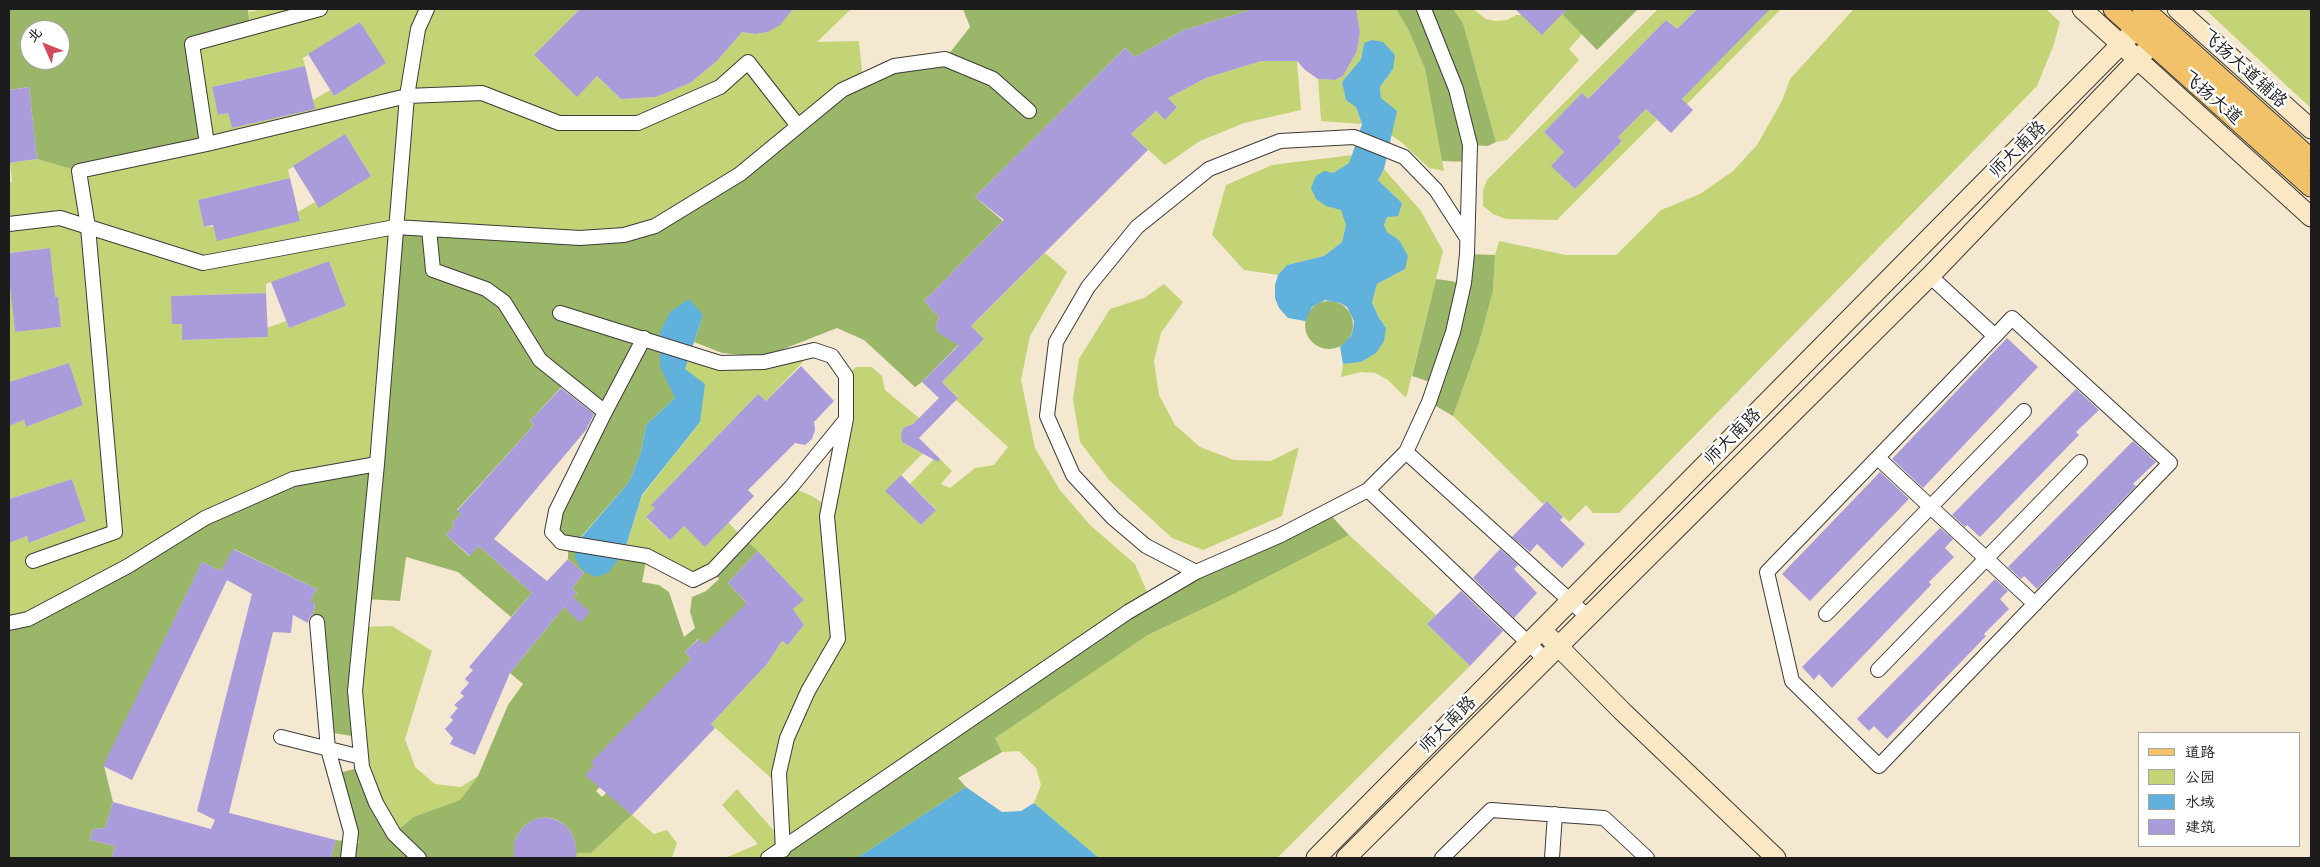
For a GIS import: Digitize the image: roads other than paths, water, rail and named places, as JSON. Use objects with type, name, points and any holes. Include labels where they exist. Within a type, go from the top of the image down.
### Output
[{"type":"main road","points":[[2082,9],[2137,25]]},
{"type":"main road","name":"飞扬大道","points":[[2114,9],[2137,25],[2152,45],[2311,186]]},
{"type":"main road","name":"飞扬大道辅路","points":[[2177,9],[2311,129]]},
{"type":"main road","name":"师大南路","points":[[1316,858],[2137,25]]},
{"type":"main road","points":[[2152,45],[2306,213]]},
{"type":"main road","name":"飞扬大道","points":[[2152,45],[2311,160]]},
{"type":"main road","name":"师大南路","points":[[1346,858],[1930,276],[2152,45]]},
{"type":"main road","points":[[2254,134],[2306,213]]},
{"type":"main road","points":[[1542,630],[1622,711],[1776,858]]},
{"type":"street","points":[[207,144],[192,44],[320,9]]},
{"type":"street","points":[[419,858],[394,834],[376,803],[362,767],[355,691],[377,464],[407,96],[418,29],[427,9]]},
{"type":"street","points":[[768,858],[783,850],[1128,612],[1196,572],[1281,535],[1368,490],[1406,452],[1429,402],[1453,332],[1464,283],[1467,238],[1470,144],[1456,89],[1424,9]]},
{"type":"street","points":[[9,224],[60,218],[203,263],[395,227],[580,238],[624,235],[655,226],[740,174],[842,90],[894,66],[945,59],[993,79],[1029,111]]},
{"type":"street","points":[[33,561],[116,532],[88,227],[79,170],[207,144],[407,96],[482,93],[559,123],[638,123],[720,87],[748,62],[798,126]]},
{"type":"street","points":[[1196,572],[1146,546],[1113,518],[1073,475],[1047,416],[1056,342],[1088,287],[1137,227],[1209,169],[1280,141],[1354,137],[1404,157],[1436,190],[1467,238]]},
{"type":"street","points":[[429,229],[433,270],[486,290],[504,302],[540,360],[605,412]]},
{"type":"street","points":[[1930,276],[1995,336]]},
{"type":"street","points":[[560,313],[720,363],[764,362],[814,350],[832,356],[846,376],[846,419],[828,516],[838,639],[808,690],[787,738],[779,774],[783,850]]},
{"type":"street","points":[[2012,318],[2170,463],[1879,766],[1792,681],[1767,572],[1878,458],[2012,318]]},
{"type":"street","points":[[644,338],[556,511],[552,532],[562,542],[647,556],[693,580],[713,570],[791,487],[846,419]]},
{"type":"street","points":[[1826,614],[2024,411]]},
{"type":"street","points":[[1406,452],[1588,617]]},
{"type":"street","points":[[1878,458],[2035,604]]},
{"type":"street","points":[[1878,670],[2080,462]]},
{"type":"street","points":[[9,623],[28,619],[128,566],[205,518],[284,483],[377,464]]},
{"type":"street","points":[[1368,490],[1544,660]]},
{"type":"street","points":[[317,622],[328,748],[351,832],[348,858]]},
{"type":"street","points":[[281,737],[361,757]]},
{"type":"street","points":[[1442,858],[1491,810],[1604,818],[1647,858]]},
{"type":"street","points":[[1552,858],[1555,814]]},
{"type":"water","points":[[1372,40],[1383,42],[1395,55],[1393,69],[1380,87],[1381,98],[1397,111],[1384,169],[1378,180],[1402,203],[1398,216],[1387,217],[1384,225],[1387,232],[1399,240],[1408,256],[1405,269],[1377,284],[1372,302],[1386,328],[1384,341],[1376,353],[1361,362],[1343,364],[1340,347],[1351,336],[1354,321],[1347,307],[1340,303],[1325,300],[1312,307],[1305,321],[1288,318],[1279,308],[1275,298],[1275,285],[1278,275],[1287,265],[1324,256],[1342,242],[1346,225],[1341,210],[1326,206],[1316,199],[1311,188],[1316,176],[1324,171],[1333,173],[1349,163],[1362,124],[1356,107],[1346,100],[1342,82],[1361,59],[1364,43]]},
{"type":"water","points":[[689,299],[703,315],[685,369],[705,384],[700,422],[642,495],[624,552],[608,573],[595,577],[582,570],[575,558],[577,544],[629,482],[641,452],[646,425],[675,398],[660,367],[660,332],[670,312]]},
{"type":"water","points":[[966,787],[1002,812],[1021,811],[1034,803],[1099,858],[857,858]]}]
